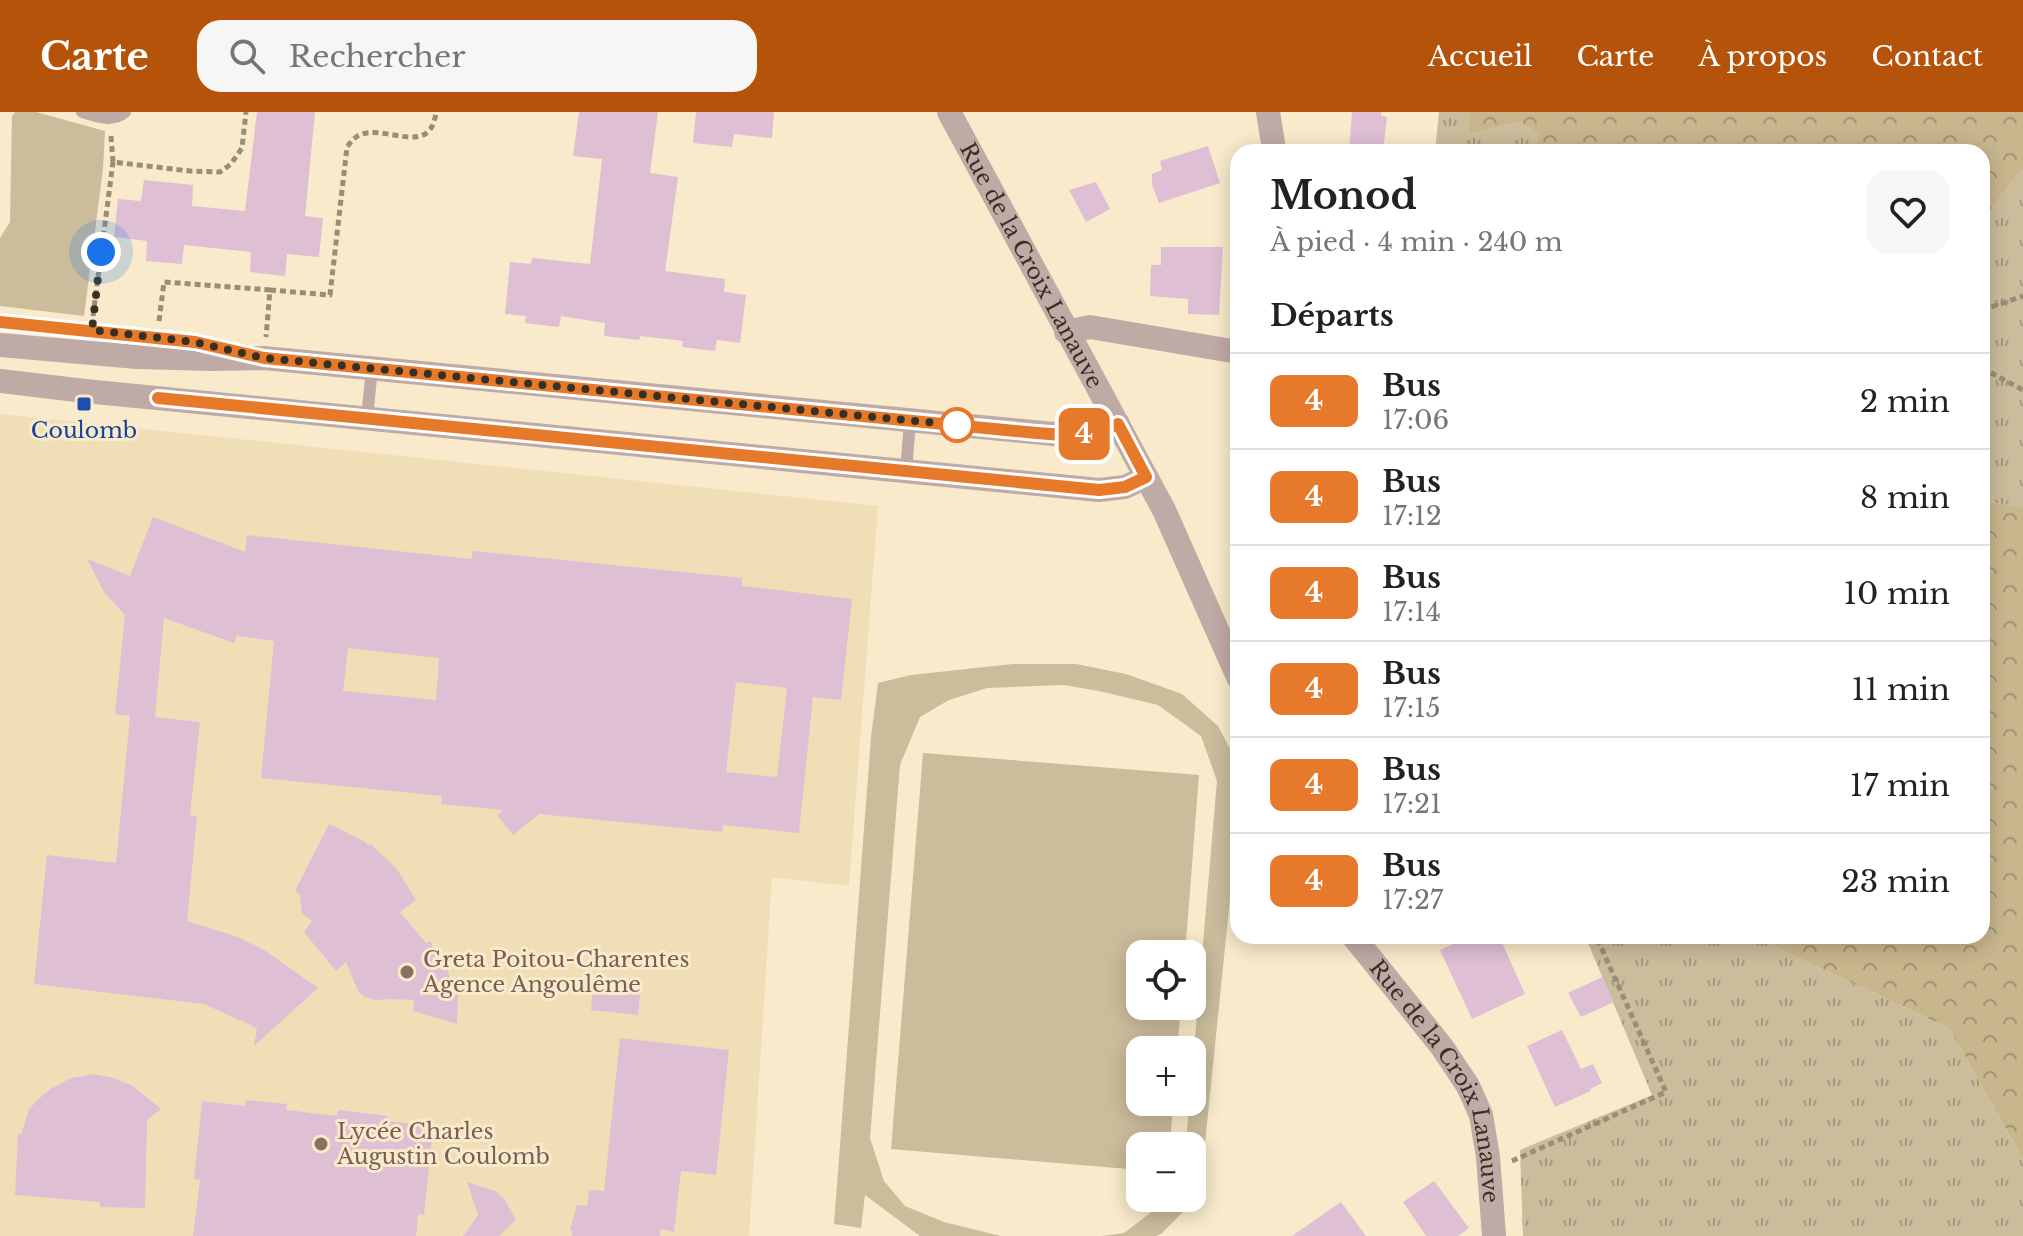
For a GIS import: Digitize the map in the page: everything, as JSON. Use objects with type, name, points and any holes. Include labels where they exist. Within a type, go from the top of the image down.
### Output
[{"type":"street","name":"Rue de la Croix Lanauve","points":[[949,112],[1164,510],[1230,659]]},
{"type":"street","points":[[1268,112],[1273,144]]},
{"type":"street","points":[[1066,332],[1090,327],[1230,351]]},
{"type":"street","points":[[0,345],[137,357],[264,358],[1064,435],[1095,434],[1118,424]]},
{"type":"street","points":[[0,381],[1099,490],[1125,487],[1146,477]]},
{"type":"street","name":"Rue de la Croix Lanauve","points":[[1359,944],[1442,1047],[1468,1086],[1481,1115],[1494,1236]]},
{"type":"lane","points":[[82,112],[109,119],[122,116],[125,112]]},
{"type":"lane","points":[[0,322],[195,342],[264,358]]},
{"type":"lane","points":[[367,418],[372,368]]},
{"type":"lane","points":[[906,472],[910,421]]},
{"type":"path","points":[[113,162],[220,172],[231,164],[242,148],[246,112]]},
{"type":"path","points":[[157,338],[164,282],[330,295],[347,147],[354,138],[363,134],[422,136],[431,131],[436,112]]},
{"type":"path","points":[[92,330],[113,162],[109,119]]},
{"type":"path","points":[[264,358],[270,290]]},
{"type":"path","points":[[1990,307],[2023,296]]},
{"type":"path","points":[[1990,372],[2023,390]]},
{"type":"path","points":[[1489,1171],[1666,1092],[1600,944]]},
{"type":"shaded area","points":[[0,414],[878,506],[849,886],[772,877],[749,1236],[0,1236]]},
{"type":"green space","points":[[15,112],[36,112],[105,131],[84,316],[0,306],[0,238],[10,222],[12,116]]},
{"type":"green space","points":[[1439,112],[1469,112],[1467,135],[1520,122],[1539,135],[1536,144],[1436,144]]},
{"type":"green space","points":[[1469,112],[2023,112],[2023,171],[1990,211],[1990,144],[1536,144],[1539,135],[1520,122],[1467,135]]},
{"type":"green space","points":[[2023,171],[2023,507],[1990,502],[1990,211]]},
{"type":"green space","points":[[1990,502],[2023,507],[2023,1159],[1949,1028],[1769,944],[1990,944]]},
{"type":"green space","points":[[1013,664],[1076,664],[1126,674],[1182,694],[1218,726],[1230,749],[1230,898],[1206,1133],[1187,1132],[1188,1116],[1206,1116],[1206,1036],[1195,1036],[1196,1020],[1206,1020],[1206,940],[1203,940],[1217,781],[1201,736],[1158,705],[1064,685],[987,688],[949,700],[920,717],[900,765],[870,1138],[884,1181],[905,1206],[944,1222],[1001,1236],[920,1236],[865,1195],[861,1228],[834,1224],[871,737],[878,683],[911,675]]},
{"type":"green space","points":[[923,753],[1199,775],[1186,940],[1126,940],[1126,1020],[1180,1020],[1178,1036],[1126,1036],[1126,1116],[1172,1116],[1171,1132],[1126,1132],[1126,1169],[891,1149]]},
{"type":"green space","points":[[1588,944],[1769,944],[1949,1028],[2023,1159],[2023,1236],[1523,1236],[1520,1150],[1652,1095]]},
{"type":"green space","points":[[1152,1212],[1183,1212],[1156,1236],[1102,1236],[1124,1233]]},
{"type":"building","points":[[257,112],[315,112],[305,216],[323,218],[319,257],[287,254],[285,276],[250,272],[251,252],[184,245],[182,264],[146,261],[147,241],[114,237],[118,199],[141,201],[144,180],[193,185],[192,206],[245,211]]},
{"type":"building","points":[[579,112],[658,112],[650,173],[678,177],[665,271],[725,279],[724,292],[746,295],[740,343],[717,340],[715,351],[682,347],[683,341],[604,336],[605,323],[561,316],[559,327],[525,323],[526,316],[505,314],[510,262],[531,264],[532,258],[590,264],[602,159],[573,156]]},
{"type":"building","points":[[696,112],[774,112],[772,138],[734,134],[732,147],[693,143]]},
{"type":"building","points":[[1352,112],[1381,112],[1381,116],[1387,117],[1384,144],[1349,144]]},
{"type":"building","points":[[1208,146],[1220,183],[1159,203],[1152,174],[1162,170],[1160,161]]},
{"type":"building","points":[[1096,182],[1110,209],[1086,222],[1069,190]]},
{"type":"building","points":[[1161,247],[1223,247],[1219,315],[1188,314],[1188,299],[1150,296],[1151,265],[1161,265]]},
{"type":"building","points":[[153,517],[245,552],[247,535],[472,559],[472,551],[742,578],[742,586],[852,599],[841,700],[813,697],[799,833],[723,825],[722,832],[539,814],[513,835],[497,815],[503,810],[441,804],[442,796],[261,778],[274,641],[237,636],[234,643],[164,618],[155,717],[200,722],[190,815],[197,816],[187,921],[238,937],[266,951],[318,988],[254,1046],[257,1028],[204,1004],[34,984],[47,855],[116,863],[130,716],[115,714],[125,615],[104,592],[87,559],[130,576]],"holes":[[[348,648],[439,658],[436,700],[343,691]],[[736,682],[787,688],[777,777],[726,772]]]},
{"type":"building","points":[[329,824],[372,845],[397,869],[416,900],[400,912],[426,943],[430,941],[442,967],[447,966],[453,994],[458,994],[457,1024],[413,1011],[414,1000],[364,997],[358,991],[346,962],[336,971],[304,932],[312,921],[302,914],[300,894],[295,891]]},
{"type":"building","points":[[1453,944],[1503,944],[1525,994],[1472,1019],[1440,950]]},
{"type":"building","points":[[1602,977],[1614,1002],[1581,1017],[1568,993]]},
{"type":"building","points":[[593,984],[641,988],[638,1015],[591,1010]]},
{"type":"building","points":[[1562,1030],[1581,1069],[1593,1064],[1602,1083],[1555,1107],[1527,1046]]},
{"type":"building","points":[[620,1038],[729,1050],[716,1175],[681,1171],[674,1232],[661,1229],[660,1236],[572,1236],[570,1230],[577,1205],[587,1206],[589,1190],[604,1191]]},
{"type":"building","points":[[94,1074],[133,1086],[161,1109],[147,1120],[145,1208],[100,1207],[100,1202],[15,1195],[18,1134],[21,1134],[29,1110],[52,1088],[71,1078]]},
{"type":"building","points":[[246,1100],[287,1104],[286,1110],[337,1116],[338,1110],[388,1116],[387,1121],[433,1126],[424,1215],[418,1214],[416,1236],[193,1236],[200,1180],[194,1179],[202,1101],[245,1106]]},
{"type":"building","points":[[1434,1181],[1469,1228],[1458,1236],[1426,1236],[1403,1202]]},
{"type":"building","points":[[467,1182],[495,1191],[505,1200],[516,1220],[499,1236],[463,1236],[478,1215]]},
{"type":"building","points":[[1341,1202],[1366,1236],[1292,1236]]},
{"type":"bus line","name":"4","points":[[0,322],[195,342],[264,358],[1037,433],[1095,434],[1118,424],[1146,477],[1125,487],[1099,490],[158,398]]},
{"type":"place","name":"Coulomb","points":[[84,404]]},
{"type":"place","name":"Greta Poitou-Charentes Agence Angoulême","points":[[407,972]]},
{"type":"place","name":"Lycée Charles Augustin Coulomb","points":[[321,1144]]},
{"type":"route","points":[[101,252],[92,330],[195,342],[264,358],[957,425]]}]
